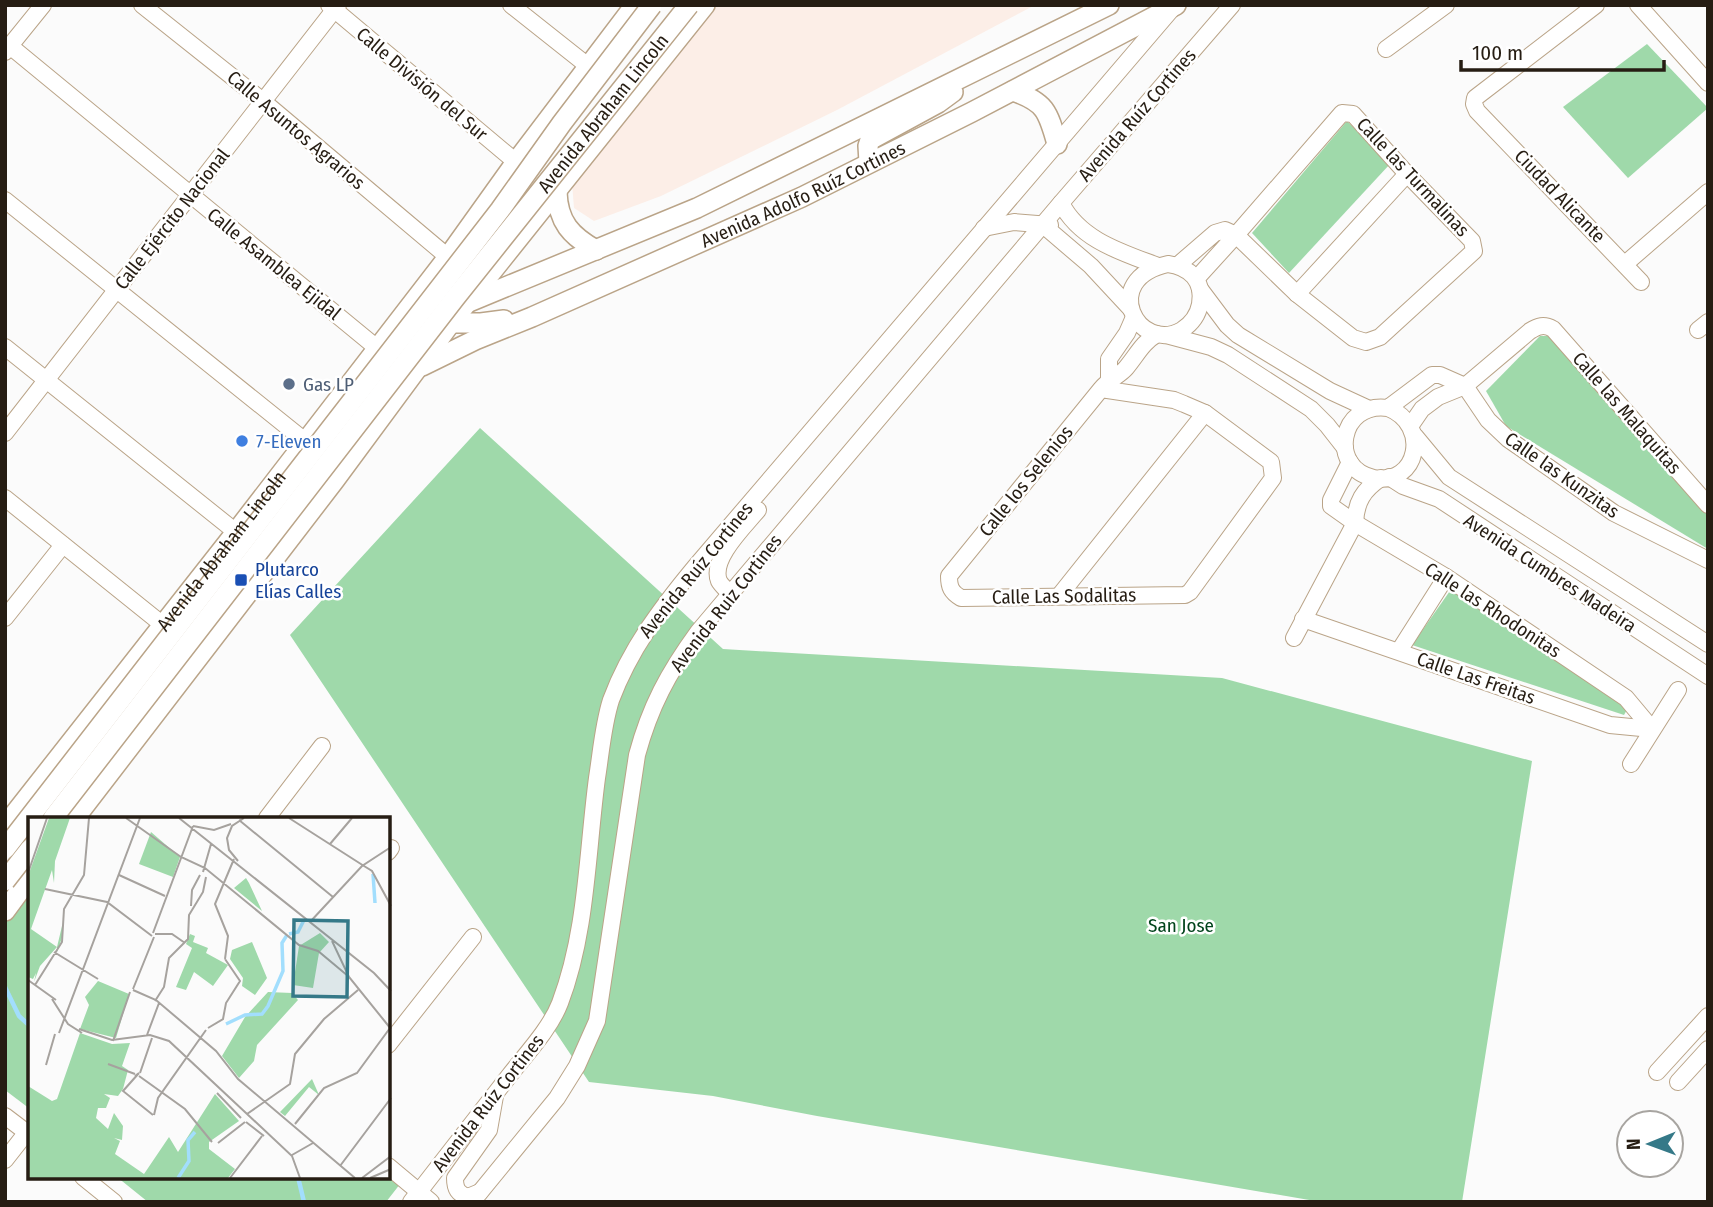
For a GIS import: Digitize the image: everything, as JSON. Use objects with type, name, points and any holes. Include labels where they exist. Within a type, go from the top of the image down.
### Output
[{"type":"main road","name":"Avenida Abraham Lincoln","points":[[8,815],[163,625],[377,348],[412,307],[516,162],[635,5]]},
{"type":"main road","points":[[30,817],[500,210],[652,5]]},
{"type":"main road","name":"Avenida Abraham Lincoln","points":[[54,817],[455,298],[689,5]]},
{"type":"main road","name":"Avenida Abraham Lincoln","points":[[76,817],[421,366],[450,324],[705,5]]},
{"type":"main road","name":"Avenida Adolfo Ruíz Cortines","points":[[412,307],[469,302],[697,208],[1109,5]]},
{"type":"main road","name":"Avenida Adolfo Ruíz Cortines","points":[[421,366],[802,197],[1176,5]]},
{"type":"main road","points":[[869,162],[870,140],[938,103],[977,69]]},
{"type":"main road","points":[[1013,91],[1033,98],[1042,107],[1057,144]]},
{"type":"main road","points":[[557,192],[560,216],[565,227],[596,250]]},
{"type":"main road","points":[[495,193],[496,209],[501,217],[512,220],[533,219]]},
{"type":"main road","points":[[447,257],[492,272],[542,273]]},
{"type":"main road","points":[[412,307],[425,317],[450,324],[532,317]]},
{"type":"main road","points":[[8,815],[28,826]]},
{"type":"main road","points":[[5,849],[28,819]]},
{"type":"main road","points":[[5,835],[28,853]]},
{"type":"main road","points":[[9,907],[5,880],[28,851]]},
{"type":"main road","points":[[9,907],[28,879]]},
{"type":"street","points":[[8,49],[43,5]]},
{"type":"street","name":"Calle Asuntos Agrarios","points":[[142,5],[264,102],[447,257]]},
{"type":"street","points":[[511,5],[587,66]]},
{"type":"street","name":"Avenida Ruíz Cortines","points":[[421,1198],[538,1039],[559,1006],[573,964],[582,912],[602,745],[611,702],[639,640],[660,609],[1176,5]]},
{"type":"street","name":"Avenida Ruíz Cortines","points":[[1043,225],[1231,5]]},
{"type":"street","points":[[1386,49],[1446,5]]},
{"type":"street","name":"Ciudad Alicante","points":[[1596,5],[1475,98],[1474,104],[1477,111],[1641,282]]},
{"type":"street","points":[[1639,5],[1708,83]]},
{"type":"street","name":"Calle Ejército Nacional","points":[[5,433],[264,102],[334,7]]},
{"type":"street","name":"Calle División del Sur","points":[[334,7],[516,162]]},
{"type":"street","name":"Calle Asamblea Ejidal","points":[[8,49],[377,348]]},
{"type":"street","name":"Calle las Turmalinas","points":[[1237,235],[1342,113],[1353,114],[1472,241],[1474,251],[1380,337],[1366,342],[1353,338],[1297,294]]},
{"type":"street","points":[[1060,203],[1076,226],[1107,246],[1158,266],[1178,265],[1215,233],[1225,230],[1237,235],[1297,294],[1407,174]]},
{"type":"street","points":[[1625,264],[1708,192]]},
{"type":"street","points":[[5,200],[305,441]]},
{"type":"street","points":[[984,228],[1014,222],[1076,226]]},
{"type":"street","points":[[1043,225],[1091,266],[1133,313],[1140,325],[1161,335],[1211,347],[1228,355],[1311,409],[1327,425],[1363,474],[1385,478]]},
{"type":"street","name":"Avenida Ruiz Cortines","points":[[476,1197],[557,1098],[577,1066],[597,1021],[637,755],[660,689],[679,657],[730,594],[1043,225]]},
{"type":"street","points":[[1161,335],[1176,333],[1193,321],[1200,301],[1198,284],[1237,235]]},
{"type":"street","points":[[1178,265],[1198,284],[1238,335],[1330,391],[1369,408],[1388,408],[1405,417],[1413,430]]},
{"type":"street","points":[[1133,313],[1130,300],[1135,282],[1141,275],[1158,266]]},
{"type":"street","name":"Calle los Selenios","points":[[1105,384],[1109,359],[1127,333],[1133,313]]},
{"type":"street","name":"Calle las Malaquitas","points":[[1465,386],[1530,331],[1543,326],[1553,329],[1708,505]]},
{"type":"street","name":"Calle los Selenios","points":[[949,586],[949,576],[1105,384],[1124,370],[1143,344],[1161,335]]},
{"type":"street","points":[[5,347],[236,532]]},
{"type":"street","points":[[1388,408],[1432,375],[1440,374],[1465,386]]},
{"type":"street","points":[[1059,596],[1205,413],[1174,400],[1105,384]]},
{"type":"street","points":[[1294,638],[1355,523],[1357,504],[1364,492],[1385,478],[1397,474],[1410,462],[1414,454],[1413,430],[1422,409],[1438,397],[1465,386]]},
{"type":"street","name":"Calle las Kunzitas","points":[[1465,386],[1488,420],[1508,439],[1614,513],[1708,560]]},
{"type":"street","points":[[1347,455],[1345,436],[1349,424],[1358,414],[1369,408]]},
{"type":"street","points":[[730,594],[719,581],[718,566],[722,554],[815,442],[828,412]]},
{"type":"street","name":"Calle Las Sodalitas","points":[[949,586],[953,593],[961,598],[1185,595],[1190,592],[1273,478],[1271,462],[1205,413]]},
{"type":"street","name":"Avenida Cumbres Madeira","points":[[1413,430],[1449,477],[1708,644]]},
{"type":"street","name":"Calle las Rhodonitas","points":[[1347,455],[1331,506],[1446,578],[1626,698],[1652,729]]},
{"type":"street","name":"Avenida Cumbres Madeira","points":[[1385,478],[1440,499],[1708,676]]},
{"type":"street","points":[[5,498],[163,625]]},
{"type":"street","points":[[5,618],[63,545]]},
{"type":"street","points":[[1399,651],[1446,578]]},
{"type":"street","name":"Calle Las Freitas","points":[[1303,619],[1609,725],[1652,729]]},
{"type":"street","points":[[1631,764],[1678,690]]},
{"type":"street","points":[[268,817],[322,746]]},
{"type":"street","points":[[390,1042],[473,937]]},
{"type":"street","points":[[1657,1072],[1707,1017]]},
{"type":"street","points":[[1678,1082],[1708,1049]]},
{"type":"street","points":[[476,1197],[461,1195],[455,1178],[489,1130],[495,1094]]},
{"type":"street","points":[[5,1116],[28,1134],[5,1160]]},
{"type":"street","points":[[390,1168],[421,1198]]},
{"type":"street","points":[[85,1179],[114,1202]]},
{"type":"shaded area","points":[[708,5],[1035,5],[837,110],[661,196],[594,221],[574,208],[572,183]]},
{"type":"green space","points":[[1647,44],[1708,108],[1628,178],[1563,107]]},
{"type":"green space","points":[[1347,121],[1390,164],[1289,273],[1252,233]]},
{"type":"green space","points":[[1540,336],[1551,336],[1708,513],[1708,549],[1506,426],[1486,391]]},
{"type":"green space","name":"San Jose","points":[[480,428],[723,649],[1222,678],[1532,761],[1462,1202],[1321,1202],[713,1096],[589,1082],[290,635]]},
{"type":"green space","points":[[1452,588],[1629,706],[1624,715],[1412,645]]},
{"type":"green space","points":[[28,888],[28,1107],[5,1090],[5,915]]},
{"type":"green space","points":[[390,1168],[404,1179],[386,1202],[148,1202],[119,1179],[390,1179]]},
{"type":"waterway","points":[[5,987],[19,1016],[28,1024]]},
{"type":"waterway","points":[[298,1179],[304,1202]]},
{"type":"place","name":"Gas LP","points":[[289,384]]},
{"type":"place","name":"7-Eleven","points":[[242,441]]},
{"type":"place","name":"Plutarco Elías Calles","points":[[241,580]]}]
